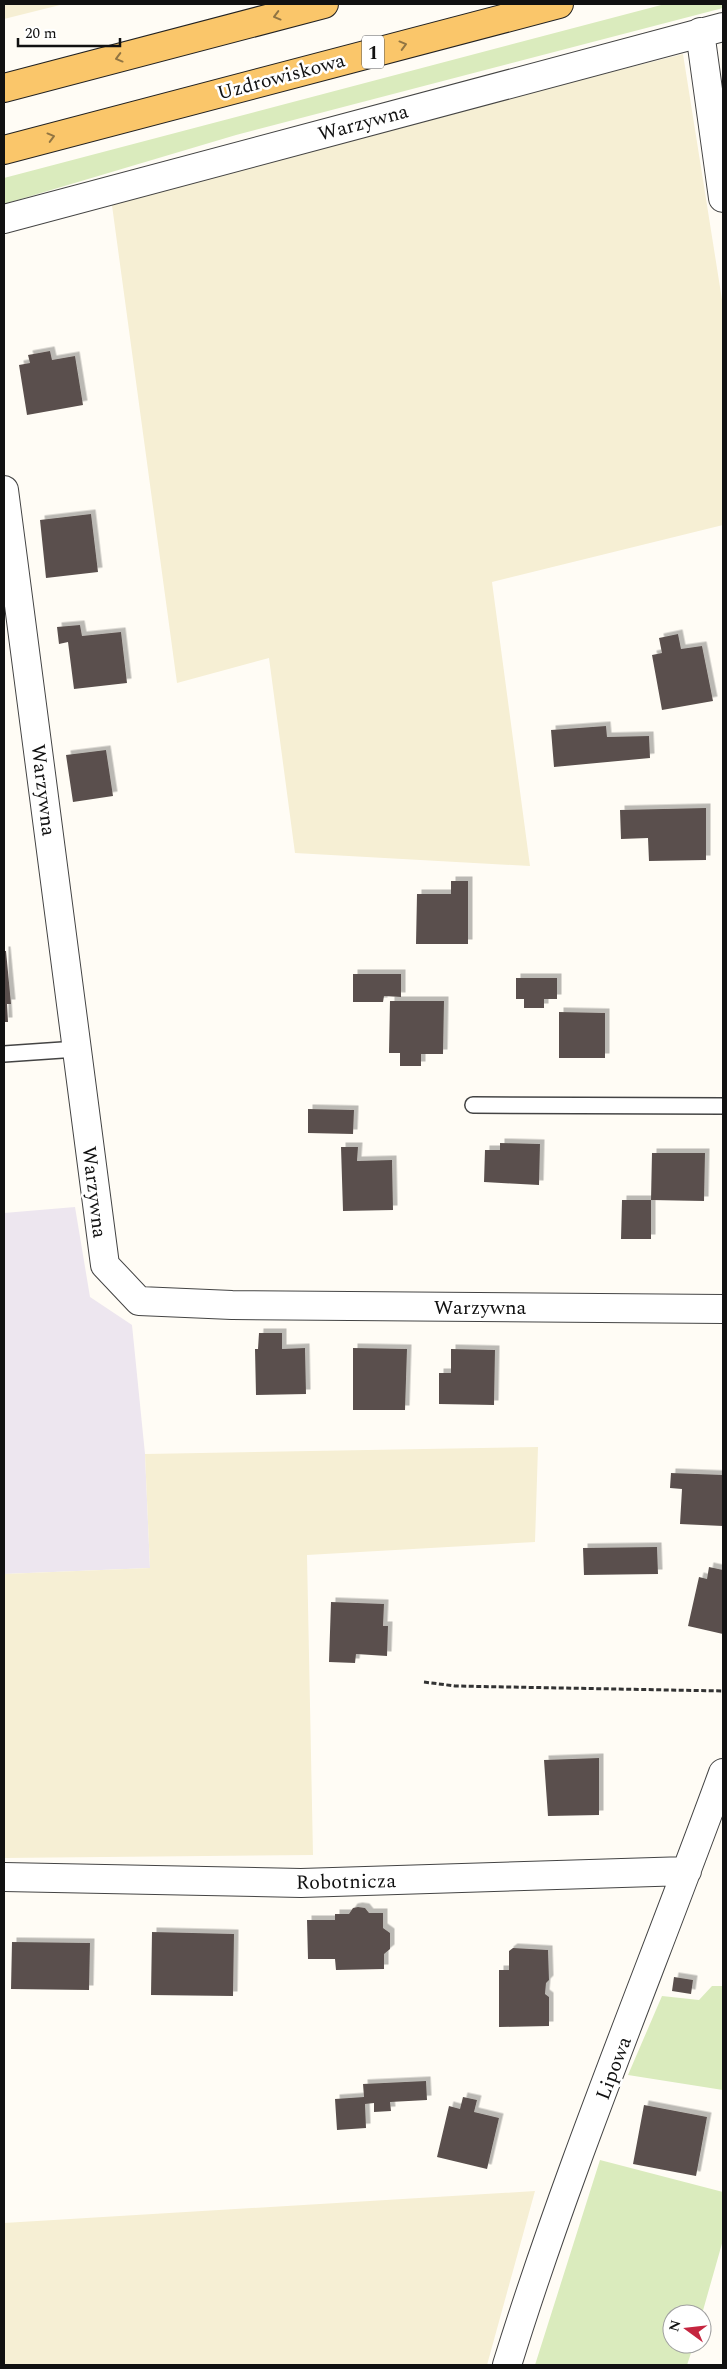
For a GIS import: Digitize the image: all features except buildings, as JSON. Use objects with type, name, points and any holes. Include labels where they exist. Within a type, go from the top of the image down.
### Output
[{"type":"main road","points":[[4,88],[324,4]]},
{"type":"main road","name":"Uzdrowiskowa","points":[[4,150],[559,4]]},
{"type":"street","points":[[712,29],[723,198]]},
{"type":"street","name":"Warzywna","points":[[4,218],[712,29]]},
{"type":"street","name":"Warzywna","points":[[4,490],[105,1265],[139,1301],[232,1305],[723,1309]]},
{"type":"street","name":"Lipowa","points":[[507,2365],[567,2189],[723,1773]]},
{"type":"street","name":"Robotnicza","points":[[4,1877],[301,1883],[687,1871]]},
{"type":"lane","points":[[4,1054],[77,1049]]},
{"type":"lane","points":[[473,1105],[723,1106]]},
{"type":"path","points":[[424,1682],[455,1686],[723,1691]]},
{"type":"shaded area","points":[[4,4],[64,4],[4,19]]},
{"type":"shaded area","points":[[683,54],[723,306],[723,525],[492,582],[530,866],[295,853],[269,658],[177,683],[111,198]]},
{"type":"shaded area","points":[[75,1207],[90,1297],[132,1325],[145,1454],[150,1568],[4,1574],[4,1213]]},
{"type":"shaded area","points":[[538,1447],[535,1542],[307,1555],[313,1855],[4,1858],[4,1574],[150,1568],[145,1454]]},
{"type":"shaded area","points":[[535,2191],[487,2365],[4,2365],[4,2223]]},
{"type":"green space","points":[[665,4],[723,4],[723,8],[236,135],[4,204],[4,178]]},
{"type":"green space","points":[[712,1986],[723,1986],[723,2090],[628,2075],[662,1996],[699,2000]]},
{"type":"green space","points":[[600,2160],[723,2192],[723,2240],[705,2304],[662,2304],[662,2354],[691,2354],[687,2365],[535,2365]]}]
